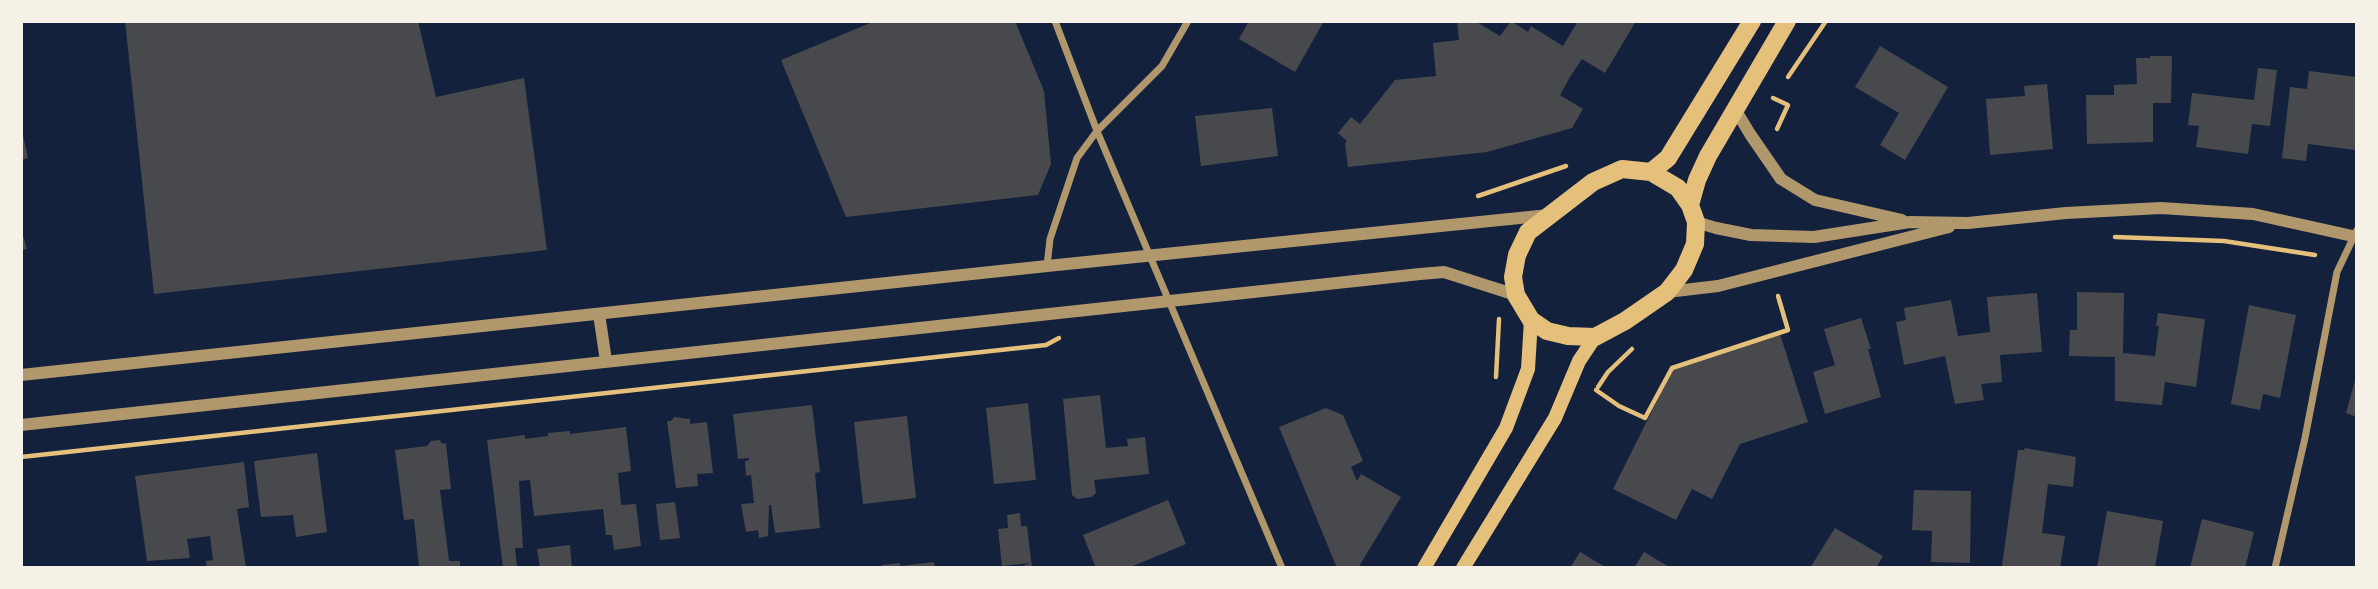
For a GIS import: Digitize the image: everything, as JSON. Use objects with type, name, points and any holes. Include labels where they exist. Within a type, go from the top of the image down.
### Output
[{"type":"main road","points":[[1651,172],[1668,158],[1752,21]]},
{"type":"main road","points":[[1463,568],[1555,418],[1579,360],[1595,337],[1625,321],[1667,292],[1684,270],[1695,244],[1693,214],[1697,180],[1787,21]]},
{"type":"main road","points":[[1595,337],[1568,336],[1547,331],[1531,320],[1516,295],[1513,277],[1517,255],[1528,232],[1593,182],[1622,169],[1651,172],[1678,188],[1693,214]]},
{"type":"main road","points":[[1424,568],[1506,428],[1528,369],[1531,320]]},
{"type":"street","points":[[1055,21],[1097,131],[1282,568]]},
{"type":"street","points":[[1047,266],[1050,239],[1077,158],[1097,131],[1162,66],[1188,21]]},
{"type":"street","points":[[1735,109],[1781,179],[1815,200],[1910,222]]},
{"type":"street","points":[[1693,214],[1716,228],[1776,237],[1814,237],[1910,222],[1968,223],[2066,212],[2161,208],[2253,214],[2356,234],[2337,272],[2305,438],[2276,568]]},
{"type":"street","points":[[21,375],[1549,215]]},
{"type":"street","points":[[1667,292],[1718,286],[1968,223]]},
{"type":"street","points":[[21,425],[1444,272],[1516,295]]},
{"type":"street","points":[[599,314],[606,361]]},
{"type":"path","points":[[2107,237],[2224,241],[2342,260]]},
{"type":"path","points":[[1770,298],[1791,291]]},
{"type":"path","points":[[1596,390],[1644,420],[1672,368],[1788,330],[1778,295]]},
{"type":"path","points":[[1496,387],[1500,315]]},
{"type":"path","points":[[21,457],[1046,345],[1064,335]]},
{"type":"building","points":[[125,21],[418,21],[436,97],[524,78],[547,250],[154,294]]},
{"type":"building","points":[[875,21],[1015,21],[1044,91],[1051,164],[1038,195],[846,217],[781,60]]},
{"type":"building","points":[[1249,21],[1324,21],[1295,72],[1239,39]]},
{"type":"building","points":[[1457,21],[1475,21],[1500,36],[1511,21],[1528,32],[1531,26],[1563,46],[1578,21],[1636,21],[1605,73],[1582,59],[1570,77],[1560,95],[1583,109],[1572,128],[1487,152],[1348,167],[1347,141],[1338,133],[1351,117],[1360,124],[1395,80],[1436,76],[1433,43],[1459,40]]},
{"type":"building","points":[[1880,46],[1948,87],[1905,160],[1880,145],[1899,113],[1855,87]]},
{"type":"building","points":[[2172,56],[2171,103],[2153,103],[2153,142],[2087,144],[2086,95],[2114,95],[2114,85],[2137,84],[2136,58]]},
{"type":"building","points":[[2258,68],[2277,70],[2270,126],[2252,124],[2248,154],[2196,147],[2199,126],[2188,125],[2192,93],[2254,100]]},
{"type":"building","points":[[2309,71],[2357,77],[2355,150],[2308,144],[2306,161],[2282,158],[2290,87],[2307,89]]},
{"type":"building","points":[[2047,84],[2053,149],[1990,155],[1986,99],[2025,96],[2024,86]]},
{"type":"building","points":[[1272,108],[1278,156],[1201,166],[1195,116]]},
{"type":"building","points":[[21,132],[28,158],[21,160]]},
{"type":"building","points":[[21,229],[27,249],[21,250]]},
{"type":"building","points":[[2077,292],[2124,293],[2123,353],[2155,356],[2158,313],[2205,319],[2196,387],[2165,382],[2162,405],[2115,401],[2115,357],[2069,356],[2070,330],[2077,330]]},
{"type":"building","points":[[2037,293],[2042,352],[2000,355],[2002,382],[1981,384],[1984,400],[1955,404],[1945,356],[1904,365],[1896,322],[1906,320],[1904,308],[1951,300],[1958,336],[1990,332],[1987,297]]},
{"type":"building","points":[[2249,305],[2296,315],[2280,398],[2263,394],[2260,410],[2231,404]]},
{"type":"building","points":[[1861,318],[1881,397],[1825,414],[1813,372],[1835,365],[1824,329]]},
{"type":"building","points":[[1780,334],[1808,422],[1740,444],[1712,499],[1692,489],[1676,520],[1613,489],[1673,369]]},
{"type":"building","points":[[2357,377],[2357,417],[2346,413]]},
{"type":"building","points":[[1100,395],[1106,448],[1128,446],[1127,439],[1145,437],[1149,474],[1094,480],[1096,493],[1092,497],[1077,499],[1072,495],[1063,399]]},
{"type":"building","points":[[1028,403],[1036,480],[994,484],[986,408]]},
{"type":"building","points":[[812,405],[820,472],[815,473],[820,528],[775,533],[769,505],[768,536],[759,538],[758,530],[746,532],[741,504],[754,503],[751,475],[746,476],[745,461],[749,458],[738,459],[733,414]]},
{"type":"building","points":[[1326,408],[1343,415],[1363,461],[1351,467],[1357,481],[1361,474],[1401,497],[1358,568],[1337,568],[1279,427]]},
{"type":"building","points":[[907,416],[916,498],[863,504],[854,422]]},
{"type":"building","points":[[674,417],[690,419],[690,424],[707,422],[713,473],[697,474],[698,486],[676,488],[667,421]]},
{"type":"building","points":[[626,427],[631,471],[618,473],[621,505],[636,504],[641,546],[614,550],[612,535],[606,535],[603,509],[534,516],[530,480],[519,481],[523,548],[515,548],[517,568],[503,568],[487,440],[525,435],[525,439],[548,436],[548,433],[570,431],[570,434]]},
{"type":"building","points":[[439,440],[443,444],[446,443],[451,489],[440,490],[449,561],[460,561],[460,568],[419,568],[414,519],[404,520],[395,450],[427,446],[431,441]]},
{"type":"building","points":[[2025,448],[2076,457],[2073,487],[2048,484],[2042,533],[2065,536],[2060,568],[2002,566],[2018,450]]},
{"type":"building","points":[[317,453],[327,532],[296,537],[293,515],[261,517],[254,461]]},
{"type":"building","points":[[244,462],[249,507],[237,509],[246,568],[207,568],[206,561],[213,560],[210,536],[187,539],[190,558],[147,561],[135,476]]},
{"type":"building","points":[[1914,490],[1971,491],[1970,563],[1931,562],[1932,531],[1912,530]]},
{"type":"building","points":[[1168,500],[1186,544],[1128,568],[1096,568],[1083,535]]},
{"type":"building","points":[[675,502],[680,538],[660,540],[656,504]]},
{"type":"building","points":[[2107,511],[2163,521],[2155,568],[2097,568]]},
{"type":"building","points":[[1020,513],[1021,526],[1027,526],[1032,568],[1017,568],[1030,563],[1002,566],[998,529],[1008,528],[1007,515]]},
{"type":"building","points":[[2202,519],[2254,532],[2245,568],[2190,568]]},
{"type":"building","points":[[1835,528],[1883,556],[1876,568],[1810,568]]},
{"type":"building","points":[[570,545],[572,568],[540,568],[537,549]]},
{"type":"building","points":[[1580,552],[1607,568],[1570,568]]},
{"type":"building","points":[[1644,552],[1671,568],[1634,568]]},
{"type":"building","points":[[934,562],[935,568],[901,566]]},
{"type":"building","points":[[900,563],[900,568],[883,568],[882,565]]}]
